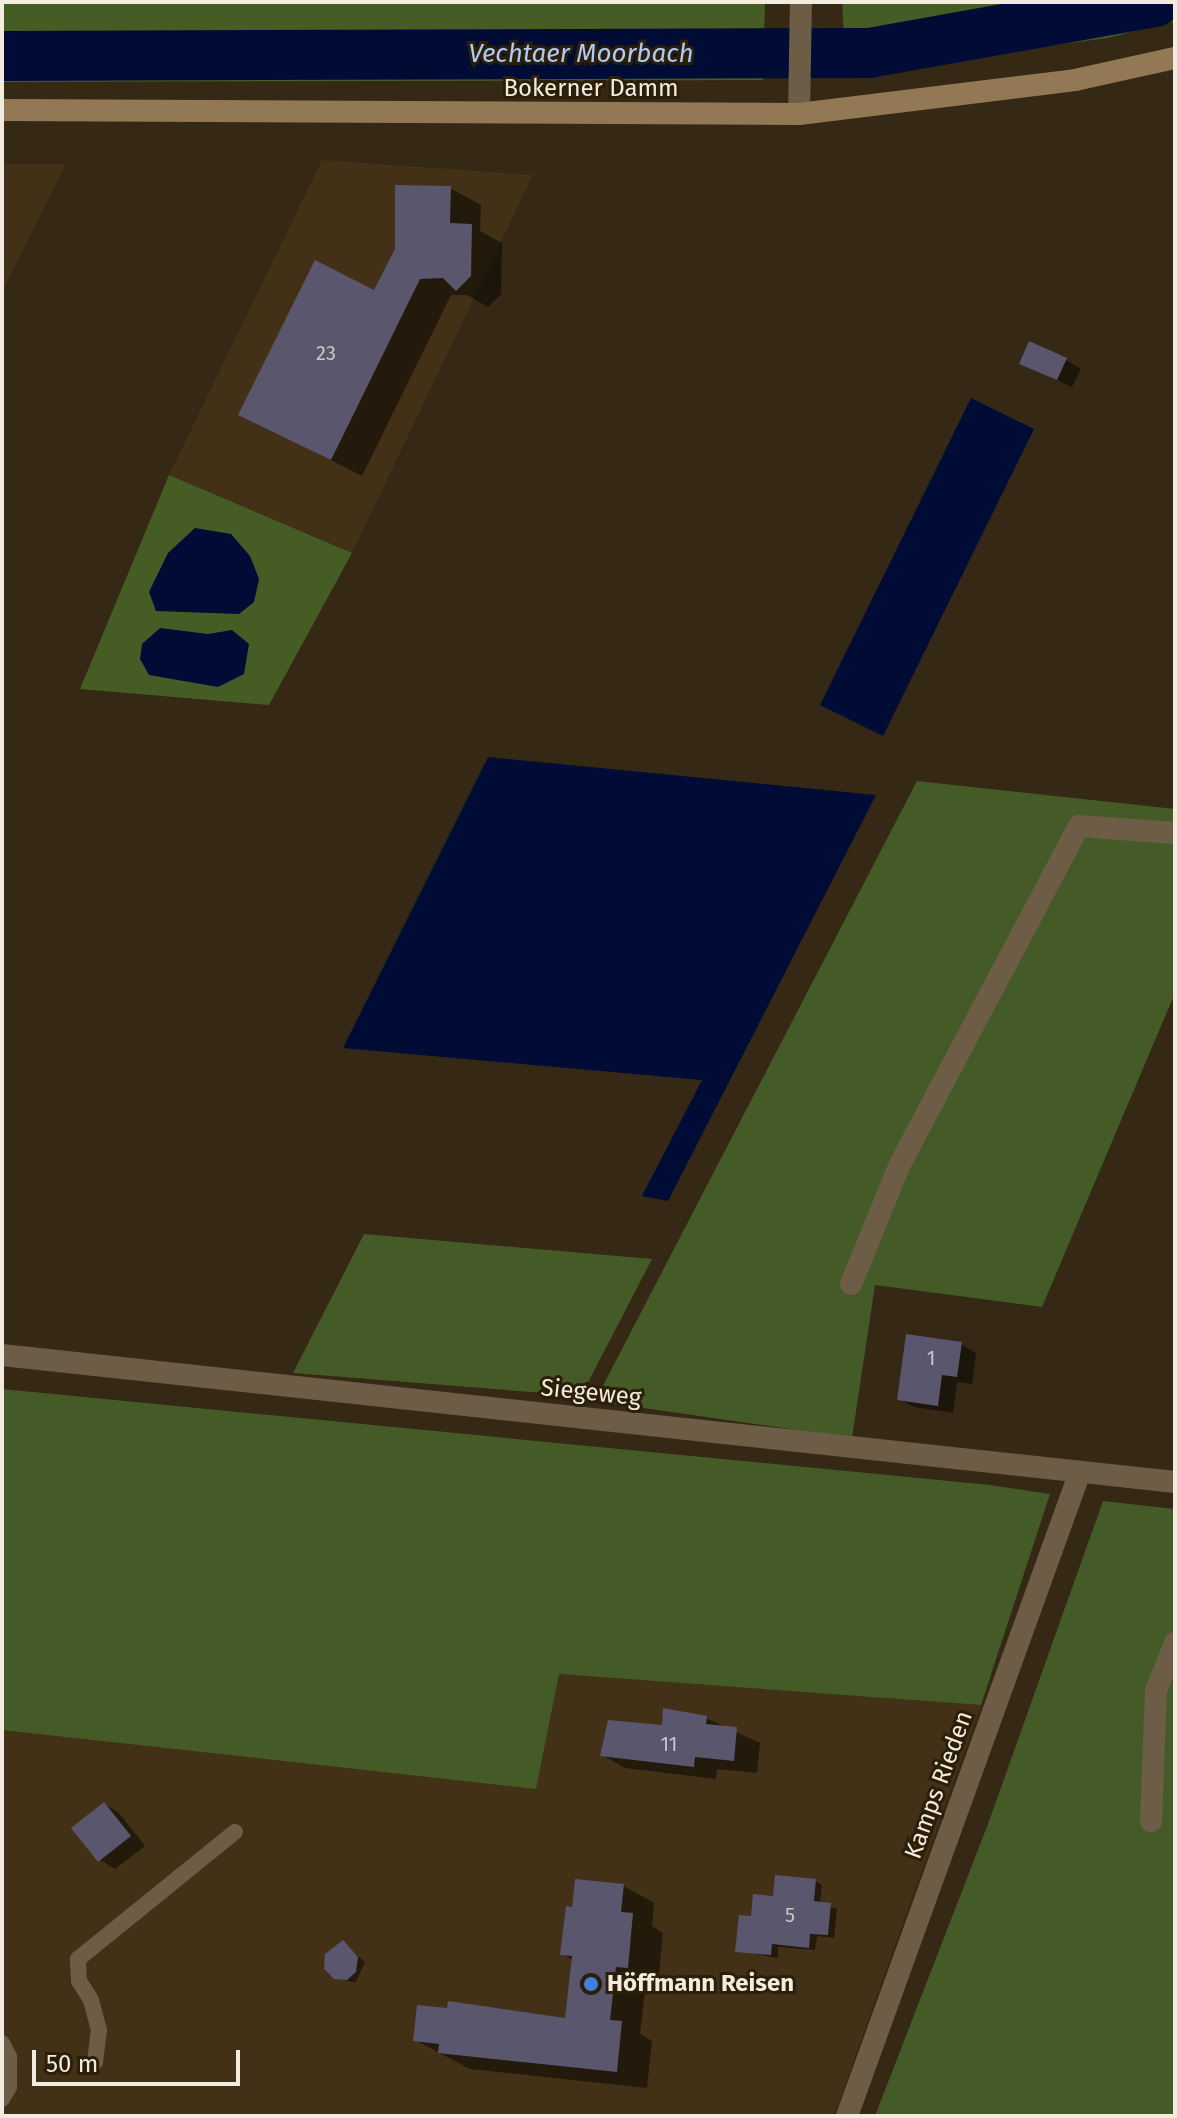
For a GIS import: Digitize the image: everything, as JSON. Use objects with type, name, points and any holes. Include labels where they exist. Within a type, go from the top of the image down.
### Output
[{"type":"main road","name":"Bokerner Damm","points":[[2,110],[799,114],[1075,80],[1175,58]]},
{"type":"street","points":[[799,114],[800,12]]},
{"type":"street","points":[[851,1284],[900,1164],[1079,826],[1175,833]]},
{"type":"street","name":"Siegeweg","points":[[2,1355],[1175,1482]]},
{"type":"street","name":"Kamps Rieden","points":[[847,2116],[1080,1472]]},
{"type":"street","points":[[1151,1821],[1156,1691],[1173,1656]]},
{"type":"lane","points":[[95,2062],[99,2030],[91,2000],[79,1981],[78,1959],[235,1832]]},
{"type":"lane","points":[[2,2043],[9,2057],[9,2087],[2,2099]]},
{"type":"shaded area","points":[[322,160],[533,175],[352,553],[169,475]]},
{"type":"shaded area","points":[[2,164],[66,164],[2,292]]},
{"type":"shaded area","points":[[558,1674],[981,1705],[834,2116],[2,2116],[2,1730],[536,1789]]},
{"type":"green space","points":[[2,2],[765,2],[763,80],[2,82]]},
{"type":"green space","points":[[842,2],[1175,2],[1175,21],[1107,38],[846,73]]},
{"type":"green space","points":[[169,475],[352,553],[269,705],[80,689]]},
{"type":"green space","points":[[917,781],[1175,809],[1175,993],[1042,1307],[875,1285],[852,1438],[595,1401]]},
{"type":"green space","points":[[364,1234],[652,1259],[581,1396],[293,1373]]},
{"type":"green space","points":[[2,1389],[990,1485],[1050,1494],[981,1705],[559,1674],[536,1789],[2,1730]]},
{"type":"green space","points":[[1103,1501],[1175,1509],[1175,2116],[875,2116],[988,1824]]},
{"type":"water","points":[[971,398],[1034,429],[883,736],[820,705]]},
{"type":"water","points":[[195,528],[231,534],[250,556],[259,579],[254,602],[239,614],[156,611],[149,592],[168,553]]},
{"type":"water","points":[[160,628],[208,634],[232,630],[249,644],[244,674],[218,687],[149,675],[140,659],[142,644]]},
{"type":"water","points":[[488,757],[876,795],[668,1201],[642,1196],[702,1080],[343,1048]]},
{"type":"building","points":[[395,185],[451,186],[450,223],[472,224],[471,276],[456,291],[443,278],[420,279],[331,460],[238,415],[315,260],[374,290],[395,249]]},
{"type":"building","points":[[1029,341],[1067,358],[1057,380],[1019,364]]},
{"type":"building","points":[[906,1334],[962,1342],[957,1377],[942,1375],[938,1406],[897,1400]]},
{"type":"building","points":[[663,1708],[707,1716],[706,1724],[737,1727],[734,1761],[695,1757],[694,1767],[600,1756],[608,1720],[662,1725]]},
{"type":"building","points":[[104,1802],[131,1836],[98,1862],[71,1828]]},
{"type":"building","points":[[775,1875],[816,1879],[814,1901],[831,1903],[828,1935],[810,1934],[809,1948],[772,1944],[771,1955],[735,1952],[739,1915],[751,1916],[753,1894],[773,1896]]},
{"type":"building","name":"Höffmann Reisen","points":[[575,1879],[624,1884],[621,1912],[633,1913],[628,1968],[616,1967],[610,2020],[622,2021],[617,2072],[438,2053],[439,2044],[413,2041],[417,2005],[447,2008],[448,2001],[565,2018],[572,1956],[560,1955],[566,1906],[572,1907]]},
{"type":"building","points":[[343,1940],[358,1957],[356,1972],[347,1980],[334,1979],[324,1969],[325,1954]]},
{"type":"waterway","name":"Vechtaer Moorbach","points":[[2,56],[869,53],[1155,2]]},
{"type":"place","name":"Höffmann Reisen","points":[[591,1984]]}]
